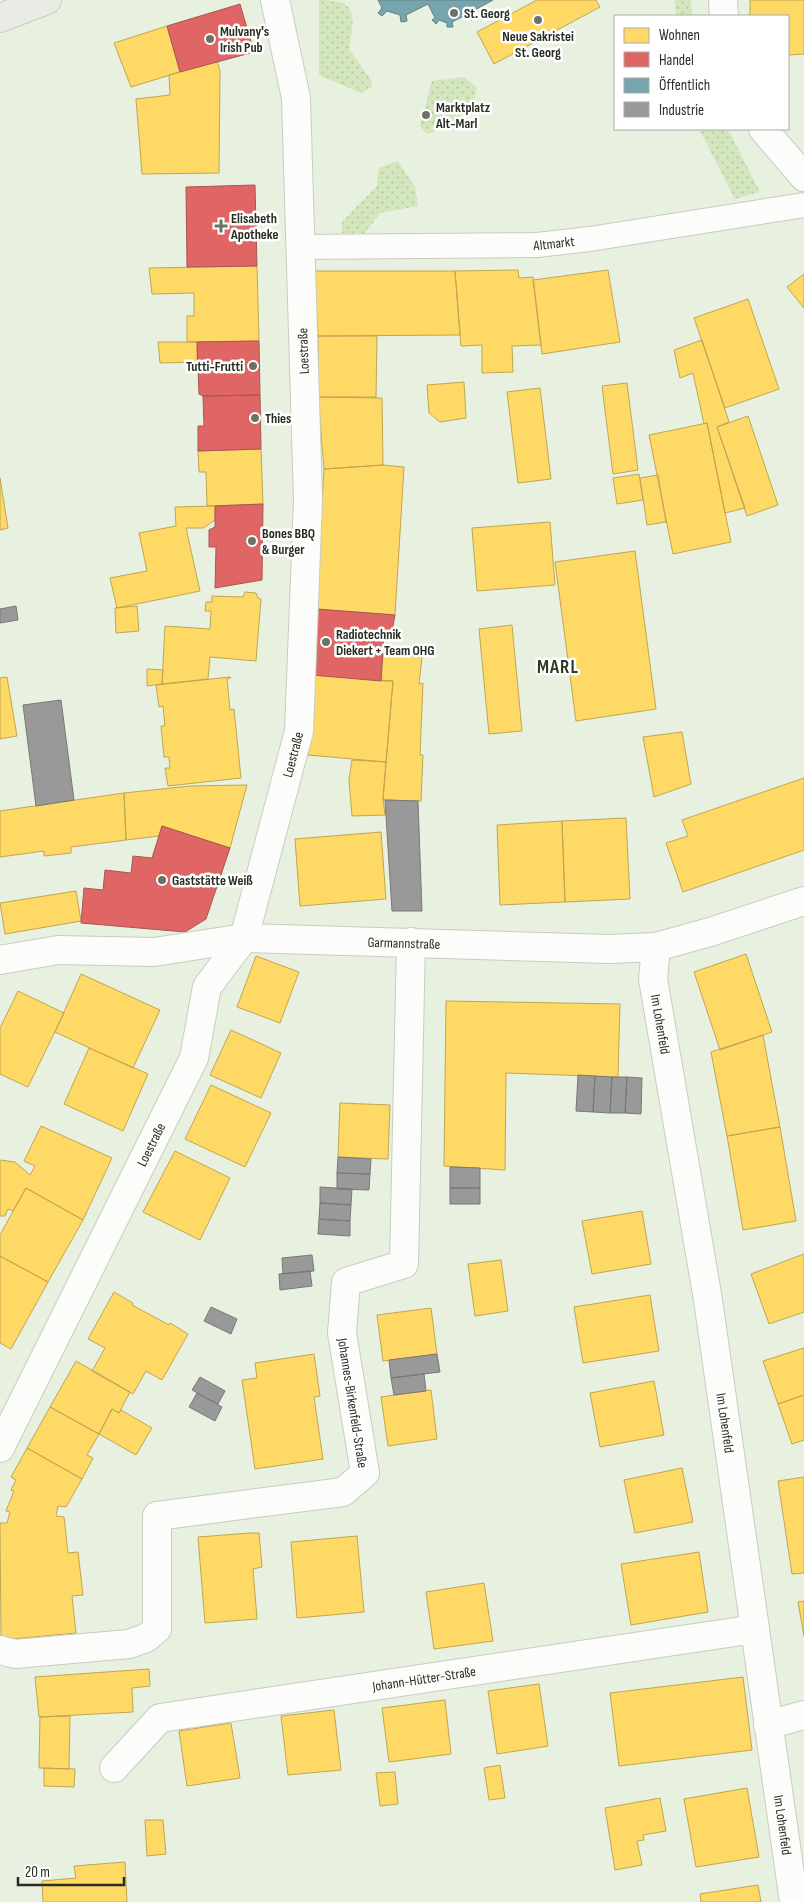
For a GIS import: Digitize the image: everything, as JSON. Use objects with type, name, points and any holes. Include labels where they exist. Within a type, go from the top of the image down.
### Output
[{"type":"main road","points":[[0,18],[47,0]]},
{"type":"street","name":"Loestraße","points":[[0,1448],[194,1058],[207,987],[244,938],[299,731],[308,500],[296,98],[275,0]]},
{"type":"street","points":[[724,0],[724,15]]},
{"type":"street","points":[[764,130],[804,177]]},
{"type":"street","name":"Altmarkt","points":[[300,247],[537,245],[804,205]]},
{"type":"street","name":"Garmannstraße","points":[[0,960],[58,950],[154,952],[244,938],[609,950],[656,947],[710,932],[804,901]]},
{"type":"street","name":"Johannes-Birkenfeld-Straße","points":[[0,1650],[15,1654],[129,1644],[146,1638],[157,1630],[157,1516],[343,1492],[365,1473],[342,1333],[346,1282],[404,1264],[411,942]]},
{"type":"street","name":"Im Lohenfeld","points":[[656,947],[653,979],[708,1300],[794,1902]]},
{"type":"street","name":"Johann-Hütter-Straße","points":[[114,1768],[160,1718],[755,1630]]},
{"type":"street","points":[[768,1725],[804,1715]]},
{"type":"green space","points":[[319,0],[342,3],[351,12],[353,19],[349,49],[371,80],[372,87],[361,93],[319,75]]},
{"type":"green space","points":[[675,0],[691,0],[692,15],[676,15]]},
{"type":"green space","points":[[464,77],[477,88],[474,102],[452,125],[427,134],[420,126],[432,81]]},
{"type":"green space","points":[[729,130],[760,192],[735,199],[700,131]]},
{"type":"green space","points":[[398,161],[415,187],[418,206],[380,213],[365,233],[342,233],[342,222],[377,186],[379,168]]},
{"type":"building: Wohnen","name":"Neue Sakristei St. Georg","points":[[537,0],[596,0],[600,7],[494,64],[477,32]]},
{"type":"building: Wohnen","points":[[750,0],[804,0],[804,54],[789,55],[789,15],[750,15]]},
{"type":"building: Wohnen","points":[[167,26],[180,72],[131,87],[114,43]]},
{"type":"building: Wohnen","points":[[217,61],[220,71],[219,173],[142,174],[136,99],[170,95],[169,75]]},
{"type":"building: Wohnen","points":[[257,266],[259,341],[187,342],[187,316],[194,316],[194,293],[152,294],[149,268]]},
{"type":"building: Wohnen","points":[[518,270],[519,278],[533,277],[541,345],[512,346],[513,372],[482,373],[482,345],[461,346],[455,271]]},
{"type":"building: Wohnen","points":[[608,270],[620,342],[542,354],[533,280]]},
{"type":"building: Wohnen","points":[[314,271],[455,271],[460,335],[318,336]]},
{"type":"building: Wohnen","points":[[804,274],[804,308],[787,287]]},
{"type":"building: Wohnen","points":[[748,299],[779,389],[725,408],[694,318]]},
{"type":"building: Wohnen","points":[[318,336],[377,336],[376,397],[318,397]]},
{"type":"building: Wohnen","points":[[702,340],[729,422],[717,427],[745,508],[725,513],[707,423],[704,424],[693,373],[680,378],[674,350]]},
{"type":"building: Wohnen","points":[[158,342],[197,342],[197,362],[160,363]]},
{"type":"building: Wohnen","points":[[464,382],[466,418],[440,422],[429,413],[427,385]]},
{"type":"building: Wohnen","points":[[627,383],[638,470],[613,474],[602,386]]},
{"type":"building: Wohnen","points":[[540,388],[551,479],[518,483],[507,392]]},
{"type":"building: Wohnen","points":[[318,397],[382,398],[383,465],[324,469]]},
{"type":"building: Wohnen","points":[[748,416],[778,505],[747,516],[717,427]]},
{"type":"building: Wohnen","points":[[707,423],[731,542],[673,554],[649,435]]},
{"type":"building: Wohnen","points":[[261,449],[263,504],[207,506],[206,472],[199,472],[198,451]]},
{"type":"building: Wohnen","points":[[383,465],[404,467],[395,615],[316,609],[324,469]]},
{"type":"building: Wohnen","points":[[639,474],[643,500],[617,504],[613,478]]},
{"type":"building: Wohnen","points":[[658,475],[666,522],[647,525],[640,478]]},
{"type":"building: Wohnen","points":[[0,478],[8,528],[0,530]]},
{"type":"building: Wohnen","points":[[215,506],[215,520],[203,528],[186,528],[200,591],[117,608],[110,578],[147,571],[139,533],[176,526],[175,507]]},
{"type":"building: Wohnen","points":[[550,522],[555,585],[477,591],[472,528]]},
{"type":"building: Wohnen","points":[[635,551],[656,709],[576,721],[555,562]]},
{"type":"building: Wohnen","points":[[245,592],[256,593],[258,598],[261,599],[256,661],[210,657],[208,679],[162,684],[165,626],[210,629],[211,611],[205,611],[206,602],[212,602],[212,596],[243,597]]},
{"type":"building: Wohnen","points":[[137,606],[139,631],[116,633],[115,608]]},
{"type":"building: Wohnen","points":[[512,625],[522,731],[489,734],[479,629]]},
{"type":"building: Wohnen","points":[[383,654],[422,657],[419,684],[423,683],[420,755],[423,755],[421,801],[383,799],[393,681],[381,681]]},
{"type":"building: Wohnen","points":[[147,669],[163,670],[162,684],[147,686]]},
{"type":"building: Wohnen","points":[[312,675],[393,681],[386,762],[308,755]]},
{"type":"building: Wohnen","points":[[7,677],[17,736],[0,739],[0,678]]},
{"type":"building: Wohnen","points":[[230,677],[227,679],[230,710],[234,709],[241,778],[168,786],[165,768],[170,768],[169,757],[164,757],[161,726],[165,726],[163,706],[159,707],[156,685]]},
{"type":"building: Wohnen","points":[[682,732],[691,784],[654,797],[643,737]]},
{"type":"building: Wohnen","points":[[352,760],[386,762],[383,799],[385,815],[352,816],[349,780]]},
{"type":"building: Wohnen","points":[[804,778],[804,850],[683,892],[666,843],[688,836],[682,820]]},
{"type":"building: Wohnen","points":[[247,785],[230,848],[162,826],[159,836],[126,840],[124,793],[190,786]]},
{"type":"building: Wohnen","points":[[124,793],[126,840],[71,847],[71,853],[44,856],[44,851],[0,857],[0,811]]},
{"type":"building: Wohnen","points":[[626,818],[630,899],[565,902],[562,821]]},
{"type":"building: Wohnen","points":[[562,821],[565,902],[500,905],[497,825]]},
{"type":"building: Wohnen","points":[[381,832],[386,899],[300,906],[295,839]]},
{"type":"building: Wohnen","points":[[76,891],[81,921],[5,934],[0,903]]},
{"type":"building: Wohnen","points":[[746,954],[772,1032],[720,1050],[694,972]]},
{"type":"building: Wohnen","points":[[256,956],[299,972],[280,1023],[237,1007]]},
{"type":"building: Wohnen","points":[[81,974],[160,1010],[133,1068],[55,1032]]},
{"type":"building: Wohnen","points":[[18,991],[64,1013],[28,1087],[0,1074],[0,1028]]},
{"type":"building: Wohnen","points":[[446,1001],[620,1004],[618,1077],[506,1073],[505,1170],[444,1166]]},
{"type":"building: Wohnen","points":[[231,1030],[281,1053],[261,1098],[210,1075]]},
{"type":"building: Wohnen","points":[[763,1035],[780,1127],[727,1136],[711,1052]]},
{"type":"building: Wohnen","points":[[89,1048],[148,1074],[123,1131],[64,1104]]},
{"type":"building: Wohnen","points":[[211,1085],[271,1113],[245,1167],[185,1139]]},
{"type":"building: Wohnen","points":[[340,1103],[390,1105],[388,1159],[338,1157]]},
{"type":"building: Wohnen","points":[[41,1126],[112,1158],[83,1220],[26,1188],[13,1211],[8,1209],[5,1216],[0,1216],[0,1160],[15,1162],[30,1175],[35,1166],[24,1161]]},
{"type":"building: Wohnen","points":[[780,1127],[796,1221],[743,1230],[727,1136]]},
{"type":"building: Wohnen","points":[[175,1151],[230,1178],[200,1240],[143,1212]]},
{"type":"building: Wohnen","points":[[26,1188],[83,1220],[48,1282],[0,1256],[0,1235]]},
{"type":"building: Wohnen","points":[[642,1211],[651,1264],[592,1274],[582,1221]]},
{"type":"building: Wohnen","points":[[804,1254],[804,1312],[769,1324],[751,1274]]},
{"type":"building: Wohnen","points":[[0,1256],[48,1282],[11,1349],[0,1343]]},
{"type":"building: Wohnen","points":[[501,1260],[508,1311],[475,1316],[468,1264]]},
{"type":"building: Wohnen","points":[[114,1292],[133,1303],[132,1305],[188,1334],[162,1380],[146,1371],[133,1394],[92,1371],[105,1348],[88,1339]]},
{"type":"building: Wohnen","points":[[650,1295],[659,1351],[583,1363],[574,1307]]},
{"type":"building: Wohnen","points":[[431,1308],[437,1354],[383,1361],[377,1315]]},
{"type":"building: Wohnen","points":[[804,1348],[804,1395],[778,1404],[763,1361]]},
{"type":"building: Wohnen","points":[[314,1354],[320,1396],[314,1397],[323,1459],[255,1469],[242,1380],[257,1378],[255,1363]]},
{"type":"building: Wohnen","points":[[76,1361],[130,1392],[119,1413],[112,1409],[99,1434],[50,1407]]},
{"type":"building: Wohnen","points":[[654,1381],[664,1435],[600,1447],[590,1393]]},
{"type":"building: Wohnen","points":[[431,1390],[437,1439],[388,1446],[381,1397]]},
{"type":"building: Wohnen","points":[[804,1395],[804,1440],[792,1444],[778,1404]]},
{"type":"building: Wohnen","points":[[50,1407],[99,1434],[87,1455],[93,1458],[82,1479],[27,1448]]},
{"type":"building: Wohnen","points":[[112,1409],[119,1413],[121,1410],[152,1428],[136,1455],[99,1434]]},
{"type":"building: Wohnen","points":[[27,1448],[82,1479],[66,1507],[58,1506],[56,1516],[64,1517],[68,1553],[78,1552],[83,1595],[72,1596],[76,1633],[1,1640],[0,1523],[7,1523],[10,1512],[6,1511],[14,1491],[11,1490],[16,1480],[11,1477]]},
{"type":"building: Wohnen","points":[[682,1468],[693,1522],[635,1533],[624,1480]]},
{"type":"building: Wohnen","points":[[804,1477],[804,1573],[792,1574],[778,1481]]},
{"type":"building: Wohnen","points":[[259,1533],[262,1567],[253,1569],[257,1619],[205,1623],[198,1537]]},
{"type":"building: Wohnen","points":[[357,1536],[364,1612],[297,1618],[291,1542]]},
{"type":"building: Wohnen","points":[[699,1552],[708,1612],[631,1625],[621,1564]]},
{"type":"building: Wohnen","points":[[484,1583],[493,1641],[434,1649],[426,1592]]},
{"type":"building: Wohnen","points":[[804,1601],[804,1636],[798,1602]]},
{"type":"building: Wohnen","points":[[149,1669],[150,1686],[132,1688],[133,1712],[39,1717],[35,1677]]},
{"type":"building: Wohnen","points":[[743,1677],[752,1750],[619,1766],[610,1693]]},
{"type":"building: Wohnen","points":[[539,1684],[548,1746],[497,1754],[488,1691]]},
{"type":"building: Wohnen","points":[[445,1700],[451,1754],[389,1762],[382,1708]]},
{"type":"building: Wohnen","points":[[334,1710],[341,1770],[288,1775],[281,1716]]},
{"type":"building: Wohnen","points":[[70,1716],[69,1769],[39,1768],[40,1717]]},
{"type":"building: Wohnen","points":[[231,1723],[240,1778],[187,1786],[179,1731]]},
{"type":"building: Wohnen","points":[[500,1765],[505,1798],[489,1800],[484,1768]]},
{"type":"building: Wohnen","points":[[44,1768],[75,1769],[74,1787],[44,1786]]},
{"type":"building: Wohnen","points":[[395,1772],[398,1804],[380,1806],[376,1773]]},
{"type":"building: Wohnen","points":[[747,1788],[759,1857],[696,1867],[684,1799]]},
{"type":"building: Wohnen","points":[[660,1798],[666,1831],[643,1835],[644,1840],[637,1841],[642,1865],[615,1870],[605,1808]]},
{"type":"building: Wohnen","points":[[145,1820],[163,1820],[166,1854],[147,1856]]},
{"type":"building: Wohnen","points":[[125,1862],[127,1902],[43,1902],[42,1881],[76,1878],[74,1866]]},
{"type":"building: Wohnen","points":[[758,1885],[761,1902],[701,1902],[700,1894]]},
{"type":"building: Handel","name":"Mulvany's Irish Pub","points":[[240,4],[254,52],[180,72],[167,26]]},
{"type":"building: Handel","name":"Elisabeth Apotheke","points":[[255,185],[257,266],[187,267],[186,187]]},
{"type":"building: Handel","points":[[259,341],[260,395],[203,396],[199,394],[197,342]]},
{"type":"building: Handel","points":[[260,395],[261,449],[198,451],[198,426],[204,426],[203,396]]},
{"type":"building: Handel","points":[[263,504],[262,580],[215,588],[216,547],[209,547],[209,530],[215,527],[215,506]]},
{"type":"building: Handel","points":[[316,609],[395,615],[392,631],[384,629],[381,681],[312,675]]},
{"type":"building: Handel","name":"Gaststätte Weiß","points":[[162,826],[230,848],[206,919],[185,932],[81,923],[84,888],[103,890],[105,870],[131,873],[133,856],[152,858]]},
{"type":"building: Öffentlich","name":"St. Georg","points":[[378,0],[493,0],[473,11],[477,17],[471,20],[468,14],[452,22],[453,27],[447,27],[447,23],[439,20],[436,24],[432,20],[435,18],[428,4],[406,15],[407,21],[401,22],[400,15],[387,11],[382,16],[378,13],[382,8]]},
{"type":"building: Industrie","points":[[16,606],[18,620],[0,623],[0,609]]},
{"type":"building: Industrie","points":[[61,700],[74,800],[36,806],[23,705]]},
{"type":"building: Industrie","points":[[385,800],[418,801],[422,911],[392,911]]},
{"type":"building: Industrie","points":[[578,1075],[595,1076],[593,1112],[576,1111]]},
{"type":"building: Industrie","points":[[595,1076],[612,1077],[610,1113],[593,1112]]},
{"type":"building: Industrie","points":[[612,1077],[627,1077],[625,1113],[610,1113]]},
{"type":"building: Industrie","points":[[627,1077],[642,1078],[641,1114],[625,1113]]},
{"type":"building: Industrie","points":[[338,1157],[371,1159],[370,1174],[337,1173]]},
{"type":"building: Industrie","points":[[450,1167],[480,1168],[480,1188],[450,1188]]},
{"type":"building: Industrie","points":[[337,1173],[370,1174],[369,1190],[337,1189]]},
{"type":"building: Industrie","points":[[320,1187],[352,1189],[351,1205],[320,1203]]},
{"type":"building: Industrie","points":[[450,1188],[480,1188],[480,1204],[450,1204]]},
{"type":"building: Industrie","points":[[320,1203],[351,1205],[350,1221],[319,1219]]},
{"type":"building: Industrie","points":[[319,1219],[350,1221],[350,1236],[318,1234]]},
{"type":"building: Industrie","points":[[312,1255],[314,1271],[283,1274],[282,1258]]},
{"type":"building: Industrie","points":[[310,1271],[312,1286],[280,1290],[279,1274]]},
{"type":"building: Industrie","points":[[211,1307],[237,1319],[231,1334],[204,1321]]},
{"type":"building: Industrie","points":[[437,1354],[440,1372],[391,1378],[389,1360]]},
{"type":"building: Industrie","points":[[424,1374],[426,1391],[394,1395],[391,1378]]},
{"type":"building: Industrie","points":[[200,1377],[225,1391],[218,1404],[192,1390]]},
{"type":"building: Industrie","points":[[197,1393],[222,1407],[215,1421],[189,1407]]},
{"type":"place","name":"St. Georg","points":[[454,13]]},
{"type":"place","name":"Neue Sakristei St. Georg","points":[[538,20]]},
{"type":"place","name":"Mulvany's Irish Pub","points":[[210,39]]},
{"type":"place","name":"Marktplatz Alt-Marl","points":[[426,115]]},
{"type":"place","name":"Elisabeth Apotheke","points":[[221,226]]},
{"type":"place","name":"Tutti-Frutti","points":[[253,366]]},
{"type":"place","name":"Thies","points":[[255,418]]},
{"type":"place","name":"Bones BBQ & Burger","points":[[252,541]]},
{"type":"place","name":"Radiotechnik Diekert + Team OHG","points":[[326,642]]},
{"type":"place","name":"Gaststätte Weiß","points":[[162,880]]},
{"type":"district","name":"MARL","points":[[558,666]]}]
